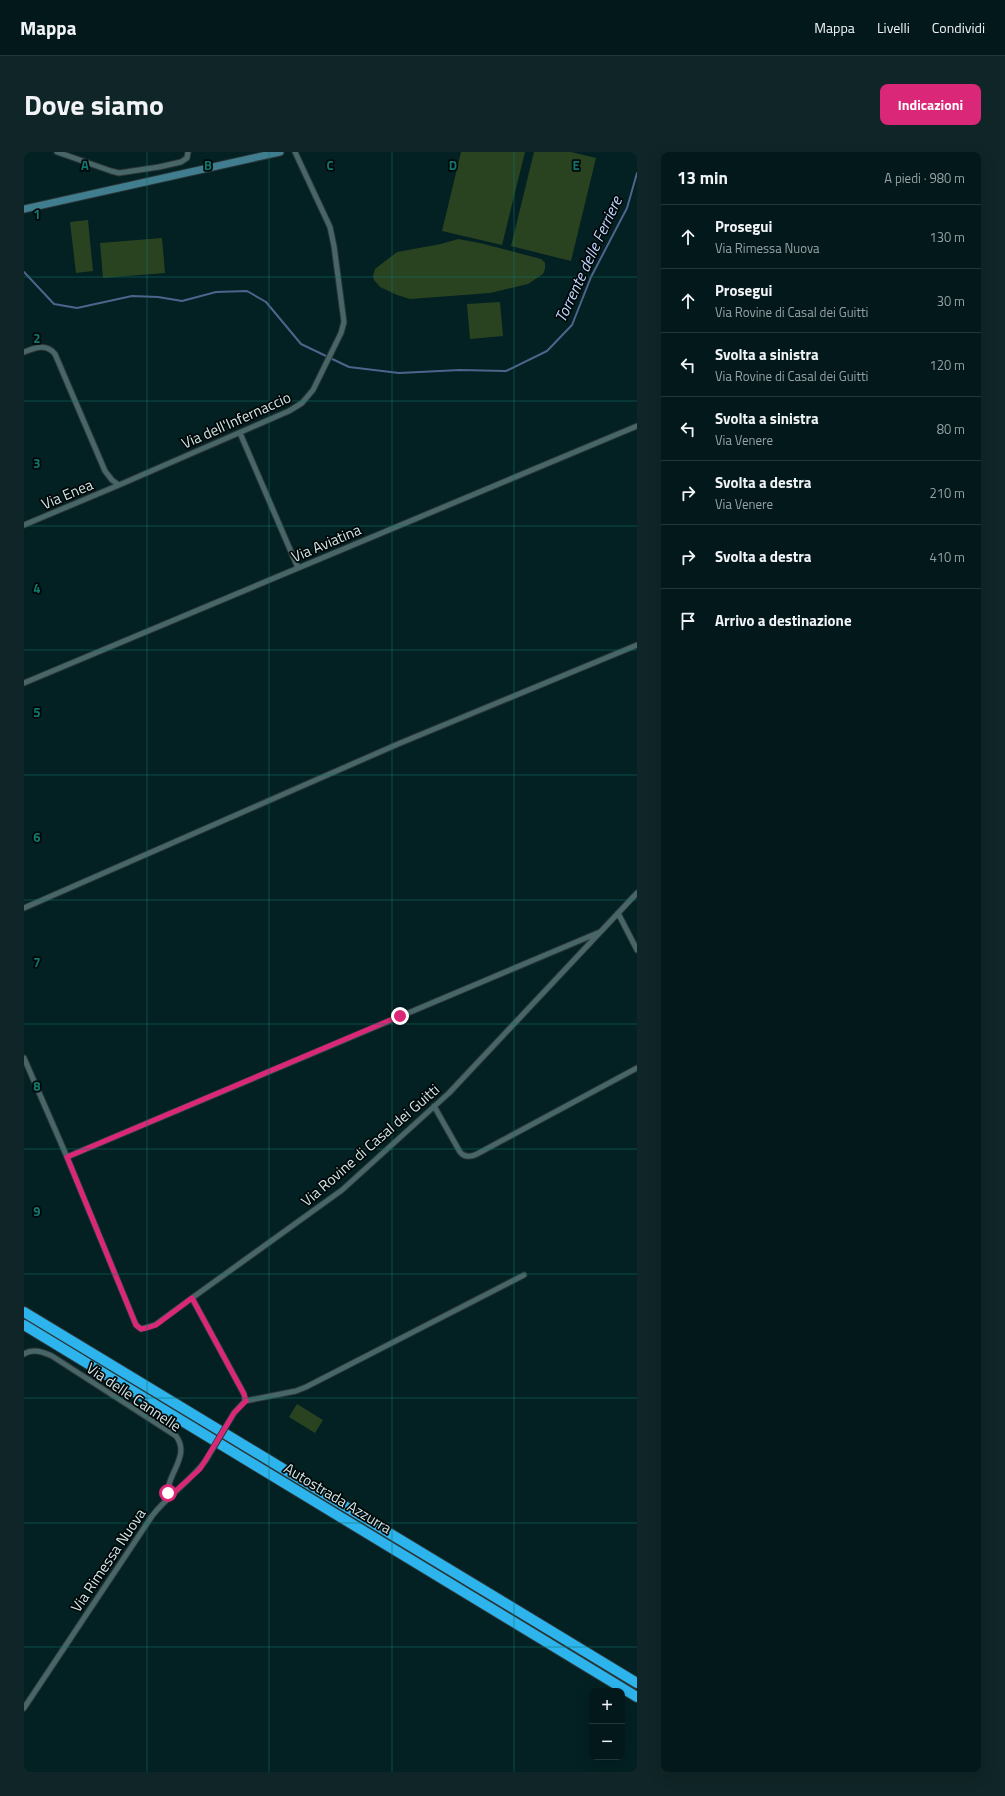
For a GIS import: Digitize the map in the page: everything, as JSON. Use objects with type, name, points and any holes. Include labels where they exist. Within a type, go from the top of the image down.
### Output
[{"type":"highway","name":"Autostrada Azzurra","points":[[24,1312],[637,1683]]},
{"type":"highway","name":"Autostrada Azzurra","points":[[24,1325],[637,1697]]},
{"type":"main road","points":[[24,209],[280,152]]},
{"type":"street","points":[[57,152],[110,171],[122,173],[181,162],[187,158],[188,152]]},
{"type":"street","name":"Via dell'Infernaccio","points":[[119,484],[289,411],[302,403],[313,390],[336,345],[342,331],[344,318],[332,236],[324,212],[295,152]]},
{"type":"street","points":[[24,352],[41,347],[49,349],[55,354],[104,468],[110,478],[119,484]]},
{"type":"street","name":"Via Aviatina","points":[[24,682],[637,426]]},
{"type":"street","points":[[240,433],[298,568]]},
{"type":"street","name":"Via Enea","points":[[24,525],[119,484]]},
{"type":"street","points":[[24,908],[398,744],[637,645]]},
{"type":"street","name":"Via Rovine di Casal dei Guitti","points":[[67,1157],[137,1327],[144,1329],[156,1325],[330,1199],[434,1106],[464,1079],[637,893]]},
{"type":"street","points":[[618,913],[637,950]]},
{"type":"street","points":[[24,1058],[67,1157],[600,932]]},
{"type":"street","points":[[434,1106],[460,1152],[464,1156],[470,1157],[637,1068]]},
{"type":"street","points":[[192,1298],[242,1389],[246,1401],[296,1391],[306,1387],[524,1275]]},
{"type":"street","name":"Via delle Cannelle","points":[[24,1354],[36,1351],[52,1356],[176,1436],[180,1444],[180,1456],[169,1488],[169,1497]]},
{"type":"street","name":"Via Rimessa Nuova","points":[[24,1708],[152,1516],[206,1460],[234,1413],[246,1401]]},
{"type":"green space","points":[[461,152],[525,152],[502,245],[442,231]]},
{"type":"green space","points":[[534,152],[571,152],[596,158],[571,261],[511,246]]},
{"type":"green space","points":[[88,220],[93,271],[76,273],[70,222]]},
{"type":"green space","points":[[162,238],[165,273],[103,278],[100,243]]},
{"type":"green space","points":[[458,239],[480,243],[541,259],[545,263],[545,269],[543,274],[528,284],[490,293],[410,299],[380,287],[374,280],[373,276],[375,269],[397,252],[441,244]]},
{"type":"green space","points":[[500,302],[503,336],[470,339],[467,304]]},
{"type":"green space","points":[[297,1404],[323,1420],[315,1433],[289,1417]]},
{"type":"waterway","name":"Torrente delle Ferriere","points":[[24,272],[54,304],[77,308],[132,296],[158,297],[182,301],[216,292],[247,291],[266,302],[301,344],[349,367],[399,373],[460,370],[506,371],[547,351],[572,325],[591,277],[627,208],[637,173]]},
{"type":"route","points":[[168,1493],[169,1497],[200,1469],[234,1413],[239,1406],[246,1401],[244,1394],[192,1298],[156,1325],[147,1328],[138,1328],[133,1320],[67,1157],[400,1016]]}]
